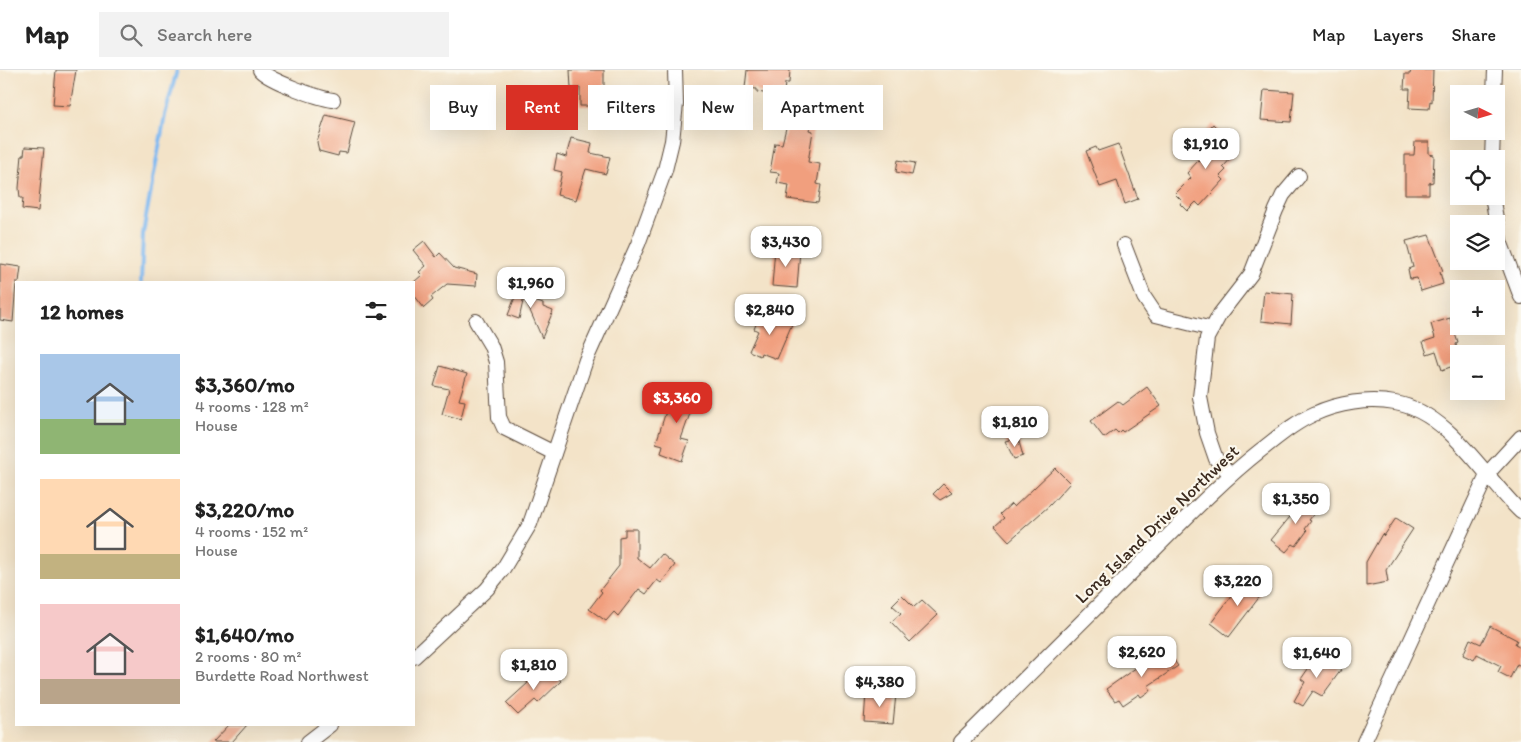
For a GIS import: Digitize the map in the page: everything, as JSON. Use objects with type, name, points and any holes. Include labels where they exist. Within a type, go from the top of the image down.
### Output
[{"type":"street","points":[[260,70],[295,88],[324,99],[333,100]]},
{"type":"street","points":[[415,656],[466,610],[504,570],[530,524],[586,360],[638,244],[665,170],[672,141],[676,104],[675,70]]},
{"type":"street","points":[[1494,85],[1495,70]]},
{"type":"street","points":[[1230,475],[1216,459],[1207,433],[1200,397],[1207,338],[1220,314],[1251,274],[1280,203],[1299,176]]},
{"type":"street","points":[[1494,205],[1500,241],[1521,297]]},
{"type":"street","points":[[1124,245],[1138,284],[1156,315],[1212,329]]},
{"type":"street","points":[[476,321],[491,346],[496,362],[499,417],[504,428],[554,453]]},
{"type":"street","name":"Long Island Drive Northwest","points":[[961,742],[1230,475],[1288,430],[1314,414],[1339,405],[1369,400],[1396,403],[1418,411],[1436,422],[1488,473],[1521,512]]},
{"type":"street","points":[[1364,742],[1488,473],[1521,436]]},
{"type":"street","points":[[308,742],[329,726]]},
{"type":"building","points":[[56,70],[76,70],[70,106],[53,105]]},
{"type":"building","points":[[570,70],[604,70],[604,85],[588,85],[588,106],[580,106],[580,88],[578,88],[578,85],[571,85]]},
{"type":"building","points":[[747,70],[790,70],[789,83],[785,83],[785,85],[763,85],[763,93],[757,92],[757,89],[753,89],[753,85],[745,85]]},
{"type":"building","points":[[1411,70],[1433,70],[1432,102],[1430,101],[1429,109],[1409,108],[1410,89],[1404,89],[1405,74],[1410,74]]},
{"type":"building","points":[[1264,90],[1294,92],[1291,122],[1261,120]]},
{"type":"building","points":[[326,115],[355,122],[347,153],[339,152],[338,156],[319,151],[317,142]]},
{"type":"building","points":[[1213,124],[1224,135],[1220,140],[1235,154],[1223,167],[1226,170],[1220,176],[1224,180],[1200,206],[1196,202],[1187,211],[1180,204],[1182,201],[1175,194],[1191,178],[1187,173],[1209,149],[1199,139]]},
{"type":"building","points":[[786,130],[813,131],[808,162],[820,164],[817,184],[821,185],[818,203],[787,199],[789,185],[777,183],[779,173],[770,172],[775,143],[782,144]]},
{"type":"building","points":[[571,138],[592,143],[590,153],[610,157],[606,174],[586,169],[576,200],[557,195],[562,172],[554,170],[557,154],[566,157]]},
{"type":"building","points":[[1415,142],[1429,142],[1429,154],[1434,155],[1433,182],[1429,183],[1429,194],[1405,194],[1405,155],[1414,155]]},
{"type":"building","points":[[1118,144],[1138,199],[1125,204],[1117,181],[1100,187],[1086,151],[1096,147],[1098,151]]},
{"type":"building","points":[[25,147],[44,148],[38,211],[22,209],[23,198],[20,198],[19,188],[22,155],[24,155]]},
{"type":"building","points":[[898,160],[915,163],[912,175],[896,172]]},
{"type":"building","points":[[1429,235],[1443,271],[1440,272],[1443,284],[1421,291],[1417,278],[1410,279],[1408,269],[1413,267],[1406,241]]},
{"type":"building","points":[[424,241],[436,257],[440,253],[454,268],[477,274],[476,286],[447,284],[431,297],[433,300],[424,308],[415,296],[415,281],[422,275],[419,272],[426,266],[413,250]]},
{"type":"building","points":[[775,248],[800,250],[797,288],[772,286]]},
{"type":"building","points":[[0,264],[21,267],[19,281],[15,281],[13,322],[0,320]]},
{"type":"building","points":[[522,279],[528,281],[519,319],[508,315]]},
{"type":"building","points":[[1264,291],[1293,294],[1291,324],[1261,321]]},
{"type":"building","points":[[524,297],[543,304],[543,307],[553,311],[542,338]]},
{"type":"building","points":[[762,311],[792,324],[777,359],[761,353],[760,356],[749,351],[758,331],[754,329]]},
{"type":"building","points":[[1450,318],[1450,335],[1455,335],[1458,343],[1450,345],[1450,367],[1442,370],[1436,351],[1427,354],[1423,342],[1435,338],[1431,324]]},
{"type":"building","points":[[440,366],[467,374],[459,400],[465,401],[461,419],[442,414],[449,389],[434,386]]},
{"type":"building","points":[[681,387],[701,394],[697,406],[693,405],[681,439],[689,441],[682,461],[661,453],[663,445],[656,443],[668,405],[674,407]]},
{"type":"building","points":[[1147,387],[1161,406],[1123,432],[1121,430],[1118,433],[1115,430],[1104,438],[1091,421],[1118,401],[1123,405]]},
{"type":"building","points":[[1018,438],[1023,456],[1014,459],[1005,441]]},
{"type":"building","points":[[1055,468],[1070,483],[1050,505],[1009,541],[995,526],[1004,518],[1000,514],[1011,504],[1014,507]]},
{"type":"building","points":[[943,484],[952,493],[940,500],[933,494]]},
{"type":"building","points":[[1308,495],[1321,505],[1309,520],[1311,521],[1305,529],[1307,531],[1296,546],[1293,544],[1286,552],[1271,540]]},
{"type":"building","points":[[1396,518],[1413,529],[1386,570],[1388,582],[1366,586],[1366,562],[1382,534],[1384,536]]},
{"type":"building","points":[[625,529],[637,529],[637,558],[650,568],[662,554],[675,565],[661,583],[657,580],[646,594],[639,589],[618,616],[614,612],[606,621],[589,609],[602,592],[600,590],[619,566],[619,537],[625,536]]},
{"type":"building","points":[[1246,577],[1264,591],[1229,637],[1211,623]]},
{"type":"building","points":[[902,595],[914,607],[922,600],[938,615],[910,642],[891,622],[901,613],[892,605]]},
{"type":"building","points":[[1490,626],[1517,640],[1515,644],[1521,647],[1521,666],[1517,664],[1510,678],[1498,672],[1501,666],[1477,654],[1474,660],[1463,655],[1470,639],[1481,644]]},
{"type":"building","points":[[1167,651],[1178,666],[1148,686],[1151,690],[1141,697],[1139,694],[1123,705],[1119,699],[1115,701],[1106,689],[1154,655],[1156,659]]},
{"type":"building","points":[[1317,656],[1323,660],[1325,658],[1341,670],[1322,696],[1313,691],[1303,706],[1294,701],[1305,682],[1301,679]]},
{"type":"building","points":[[549,669],[561,681],[538,703],[535,700],[518,715],[506,703],[528,683],[525,680],[534,673],[538,678]]},
{"type":"building","points":[[866,692],[896,694],[893,724],[864,722]]},
{"type":"building","points":[[228,726],[246,726],[232,742],[213,742]]},
{"type":"waterway","points":[[141,281],[143,233],[165,115],[177,70]]}]
